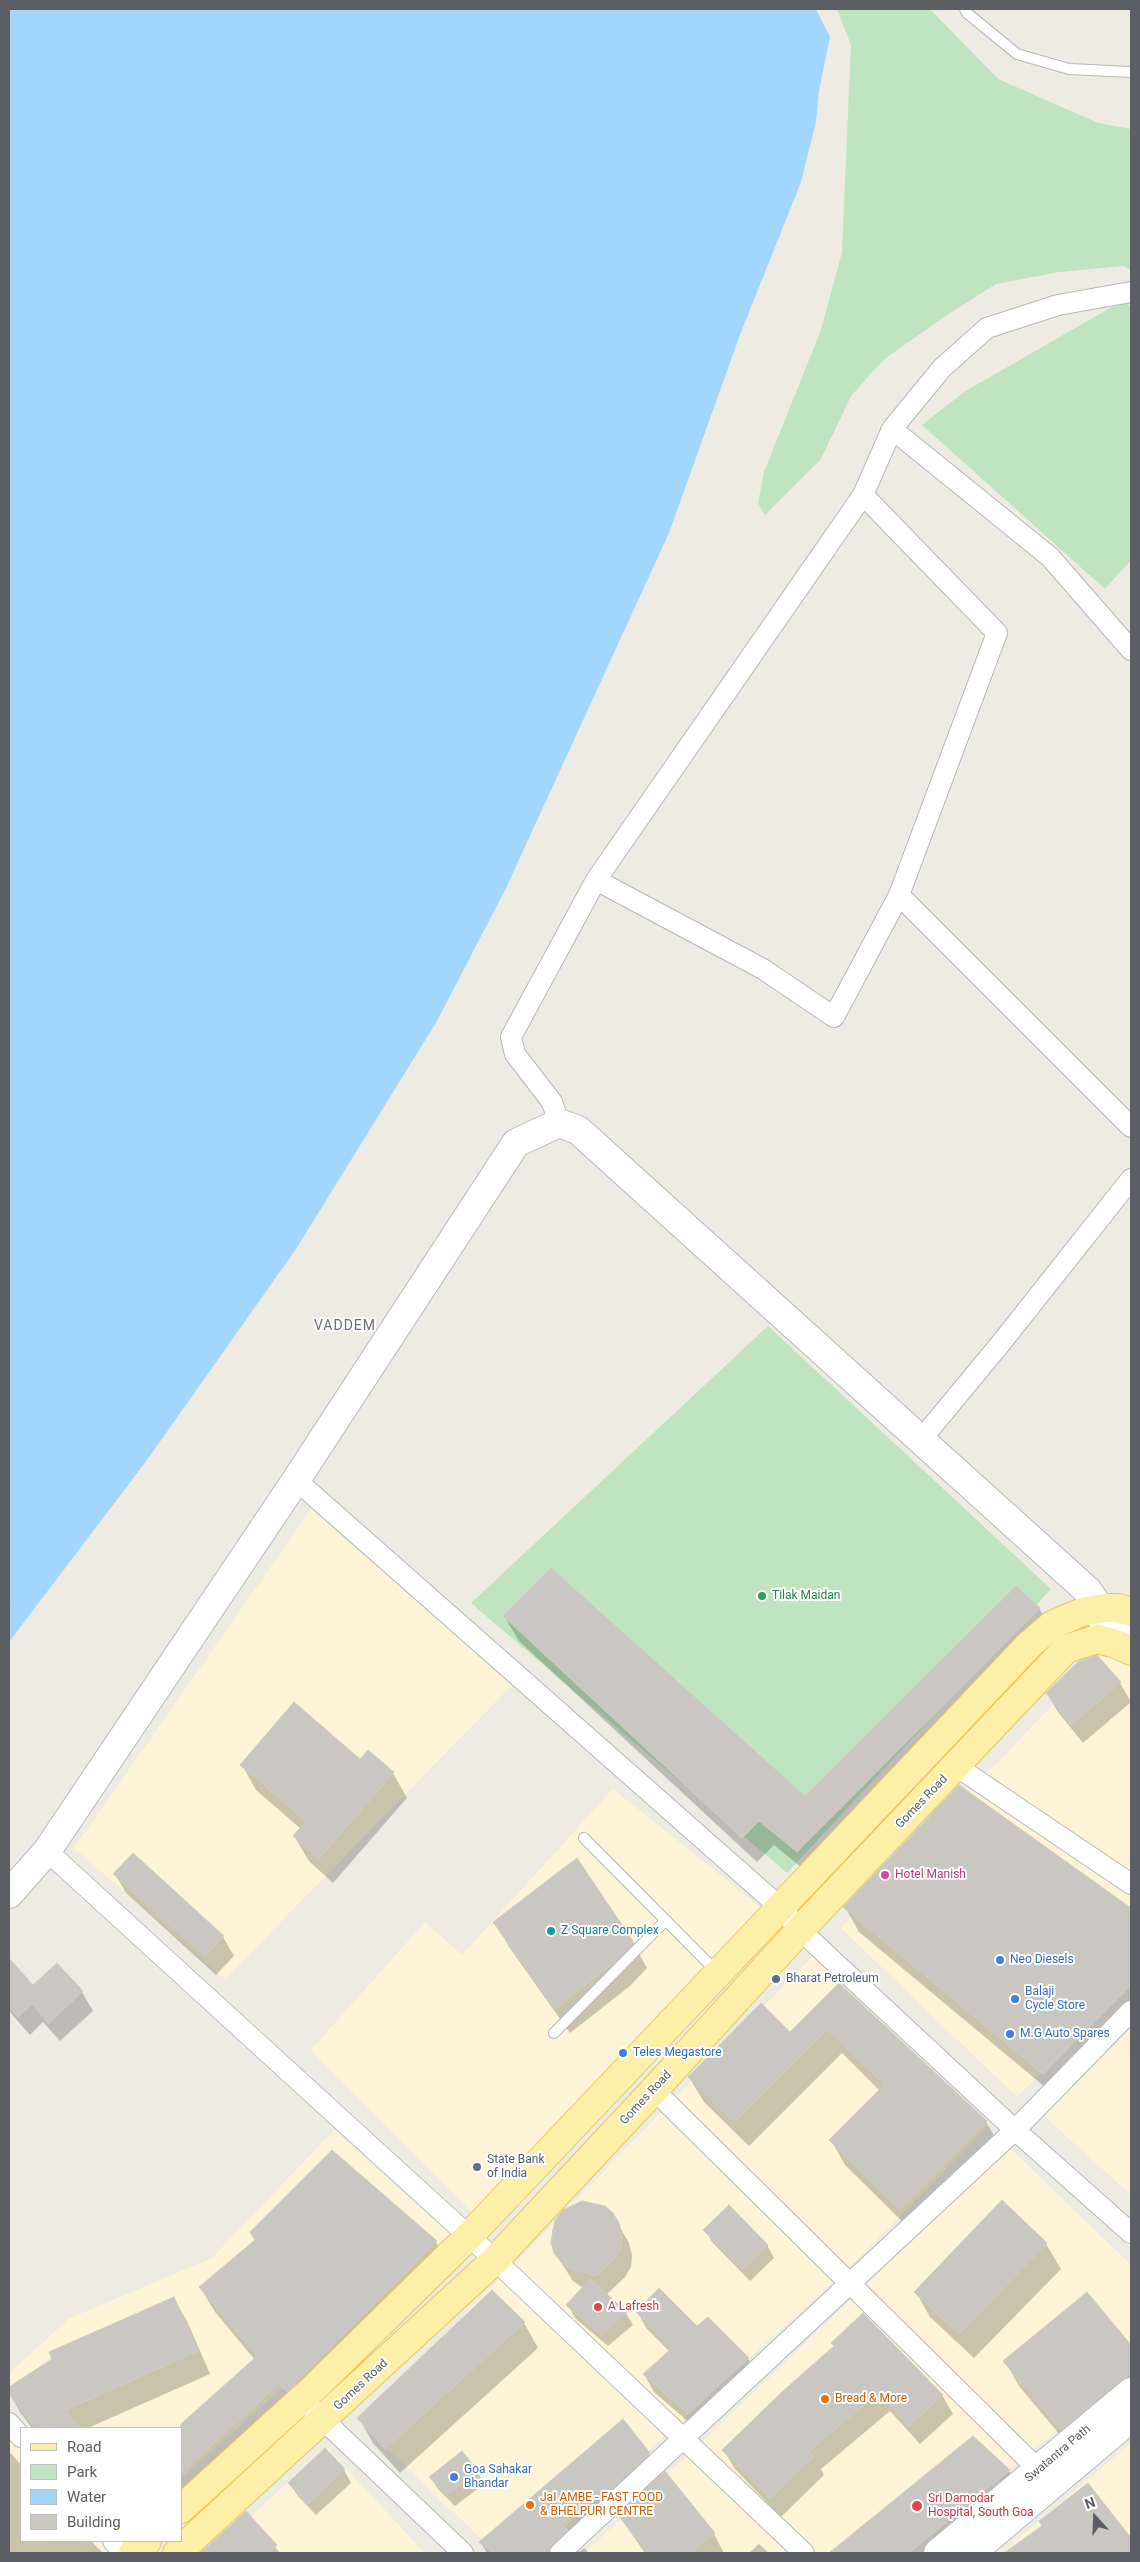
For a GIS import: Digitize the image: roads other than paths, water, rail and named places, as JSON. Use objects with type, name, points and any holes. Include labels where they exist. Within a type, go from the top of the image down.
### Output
[{"type":"main road","points":[[182,2508],[302,2400],[469,2236],[1030,1644],[1052,1626],[1082,1612],[1118,1608],[1131,1612]]},
{"type":"main road","name":"Gomes Road","points":[[177,2553],[324,2420],[495,2260],[800,1930],[1066,1650],[1092,1640],[1118,1645]]},
{"type":"main road","points":[[133,2553],[146,2542]]},
{"type":"street","points":[[559,1123],[552,1102],[515,1054],[512,1037],[596,880],[863,495],[892,429],[942,368],[987,328],[1058,305],[1131,292]]},
{"type":"street","points":[[892,429],[1050,557],[1131,650]]},
{"type":"street","points":[[596,880],[764,969],[834,1017],[899,895],[997,633],[863,495]]},
{"type":"street","points":[[899,895],[1131,1127]]},
{"type":"street","points":[[9,1894],[47,1850],[296,1480],[516,1143],[559,1123],[578,1130],[1088,1592],[1100,1609],[1118,1645]]},
{"type":"street","points":[[920,1440],[1131,1179]]},
{"type":"street","points":[[296,1480],[781,1908],[800,1930],[1015,2130],[1131,2233]]},
{"type":"street","points":[[1118,1645],[1131,1612]]},
{"type":"street","points":[[956,1766],[1131,1884]]},
{"type":"street","points":[[47,1850],[495,2260],[804,2553]]},
{"type":"street","points":[[560,2553],[685,2440],[1015,2130],[1131,2011]]},
{"type":"street","points":[[654,2090],[852,2283],[1046,2477]]},
{"type":"street","name":"Swatantra Path","points":[[970,2553],[1131,2392]]},
{"type":"street","points":[[302,2400],[463,2553]]},
{"type":"street","name":"Swatantra Path","points":[[938,2553],[1131,2418]]},
{"type":"street","points":[[9,2424],[20,2437]]},
{"type":"street","points":[[114,2542],[124,2553]]},
{"type":"lane","points":[[965,9],[967,14],[1017,54],[1069,68],[1131,72]]},
{"type":"lane","points":[[584,1838],[719,1973]]},
{"type":"lane","points":[[554,2033],[666,1920]]},
{"type":"water","points":[[9,9],[816,9],[830,37],[819,91],[816,122],[801,182],[741,332],[669,533],[506,888],[437,1021],[296,1249],[147,1460],[9,1642]]},
{"type":"place","name":"Tilak Maidan","points":[[762,1596]]},
{"type":"place","name":"Hotel Manish","points":[[885,1875]]},
{"type":"place","name":"Z Square Complex","points":[[551,1931]]},
{"type":"place","name":"Neo Diesels","points":[[1000,1960]]},
{"type":"place","name":"Bharat Petroleum","points":[[776,1979]]},
{"type":"place","name":"Balaji Cycle Store","points":[[1015,1999]]},
{"type":"place","name":"M.G Auto Spares","points":[[1010,2034]]},
{"type":"place","name":"Teles Megastore","points":[[623,2053]]},
{"type":"place","name":"State Bank of India","points":[[477,2167]]},
{"type":"place","name":"A Lafresh","points":[[598,2307]]},
{"type":"place","name":"Bread & More","points":[[825,2399]]},
{"type":"place","name":"Goa Sahakar Bhandar","points":[[454,2477]]},
{"type":"place","name":"JaI AMBE - FAST FOOD & BHELPURI CENTRE","points":[[530,2505]]},
{"type":"place","name":"Sri Damodar Hospital, South Goa","points":[[917,2506]]},
{"type":"district","name":"VADDEM","points":[[345,1326]]}]
